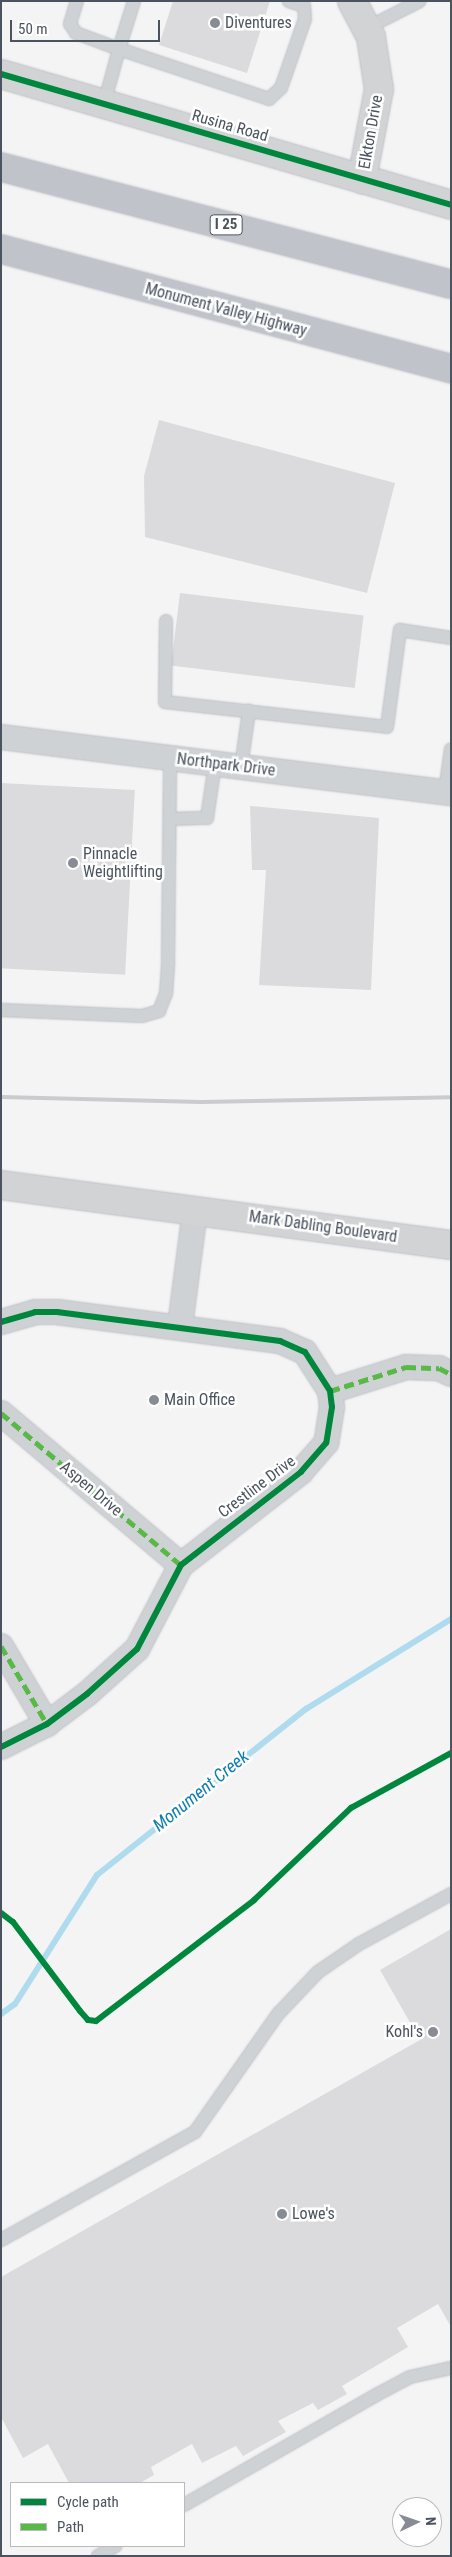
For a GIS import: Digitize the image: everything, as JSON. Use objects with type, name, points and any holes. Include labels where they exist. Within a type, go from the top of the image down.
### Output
[{"type":"highway","name":"I 25","points":[[1,167],[451,284]]},
{"type":"highway","name":"Monument Valley Highway","points":[[1,249],[451,369]]},
{"type":"highway","points":[[1,254],[68,268]]},
{"type":"street","name":"Elkton Drive","points":[[352,1],[367,28],[379,89],[362,179]]},
{"type":"street","name":"Rusina Road","points":[[1,74],[451,205]]},
{"type":"street","name":"Northpark Drive","points":[[1,737],[448,792]]},
{"type":"street","name":"Mark Dabling Boulevard","points":[[1,1186],[451,1245]]},
{"type":"street","points":[[180,1326],[195,1210]]},
{"type":"street","points":[[1,1322],[34,1312],[57,1312],[180,1326],[293,1345],[305,1352],[330,1391],[406,1367],[439,1368],[451,1374]]},
{"type":"street","name":"Crestline Drive","points":[[1,1748],[47,1724],[87,1694],[137,1649],[181,1565],[315,1457],[326,1443],[331,1423],[330,1391]]},
{"type":"street","name":"Aspen Drive","points":[[1,1413],[181,1565]]},
{"type":"street","points":[[1,1646],[47,1724]]},
{"type":"lane","points":[[77,1],[70,24],[76,33],[269,99],[281,88],[305,19],[304,6],[289,1]]},
{"type":"lane","points":[[104,104],[134,1]]},
{"type":"lane","points":[[367,28],[420,1]]},
{"type":"lane","points":[[166,621],[165,702],[387,727],[400,630],[451,638]]},
{"type":"lane","points":[[241,767],[249,711]]},
{"type":"lane","points":[[448,792],[451,749]]},
{"type":"lane","points":[[1,1010],[142,1016],[159,1011],[166,994],[168,962],[170,758]]},
{"type":"lane","points":[[170,819],[207,818],[216,764]]},
{"type":"lane","points":[[1,2240],[195,2132],[278,2014],[318,1972],[359,1944],[451,1894]]},
{"type":"lane","points":[[185,2504],[410,2377],[451,2368]]},
{"type":"lane","points":[[98,2556],[113,2547]]},
{"type":"building","name":"Diventures","points":[[173,1],[270,1],[247,73],[159,45]]},
{"type":"building","points":[[159,420],[395,483],[367,593],[145,537],[144,476]]},
{"type":"building","points":[[180,593],[364,616],[355,688],[171,665]]},
{"type":"building","points":[[1,783],[135,790],[125,975],[1,968]]},
{"type":"building","points":[[250,806],[379,818],[371,990],[259,985],[266,870],[252,870]]},
{"type":"building","name":"Lowe's","points":[[451,1929],[451,2327],[438,2304],[397,2328],[408,2347],[342,2386],[347,2394],[318,2410],[313,2403],[278,2421],[286,2432],[243,2456],[236,2446],[202,2463],[192,2444],[151,2467],[154,2475],[142,2482],[68,2482],[48,2444],[23,2458],[1,2417],[1,2277],[420,2040],[380,1970]]},
{"type":"waterway","name":"Monument Creek","points":[[1,2014],[15,2004],[97,1875],[306,1709],[451,1619]]},
{"type":"railway","points":[[1,1097],[201,1102],[451,1097]]},
{"type":"marked path","points":[[330,1391],[406,1367],[439,1368],[451,1374]]},
{"type":"marked path","points":[[1,1413],[181,1565]]},
{"type":"marked path","points":[[1,1646],[47,1724]]},
{"type":"cycle path","points":[[1,74],[451,205]]},
{"type":"cycle path","points":[[1,1322],[35,1312],[57,1312],[280,1341],[305,1352],[330,1391],[332,1407],[326,1443],[301,1472],[181,1565],[137,1649],[87,1694],[47,1724],[1,1747]]},
{"type":"cycle path","points":[[1,1913],[13,1922],[80,2011],[88,2020],[96,2021],[254,1900],[351,1808],[451,1753]]},
{"type":"place","name":"Diventures","points":[[215,23]]},
{"type":"place","name":"Pinnacle Weightlifting","points":[[73,863]]},
{"type":"place","name":"Main Office","points":[[154,1400]]},
{"type":"place","name":"Kohl's","points":[[433,2032]]},
{"type":"place","name":"Lowe's","points":[[282,2214]]}]
